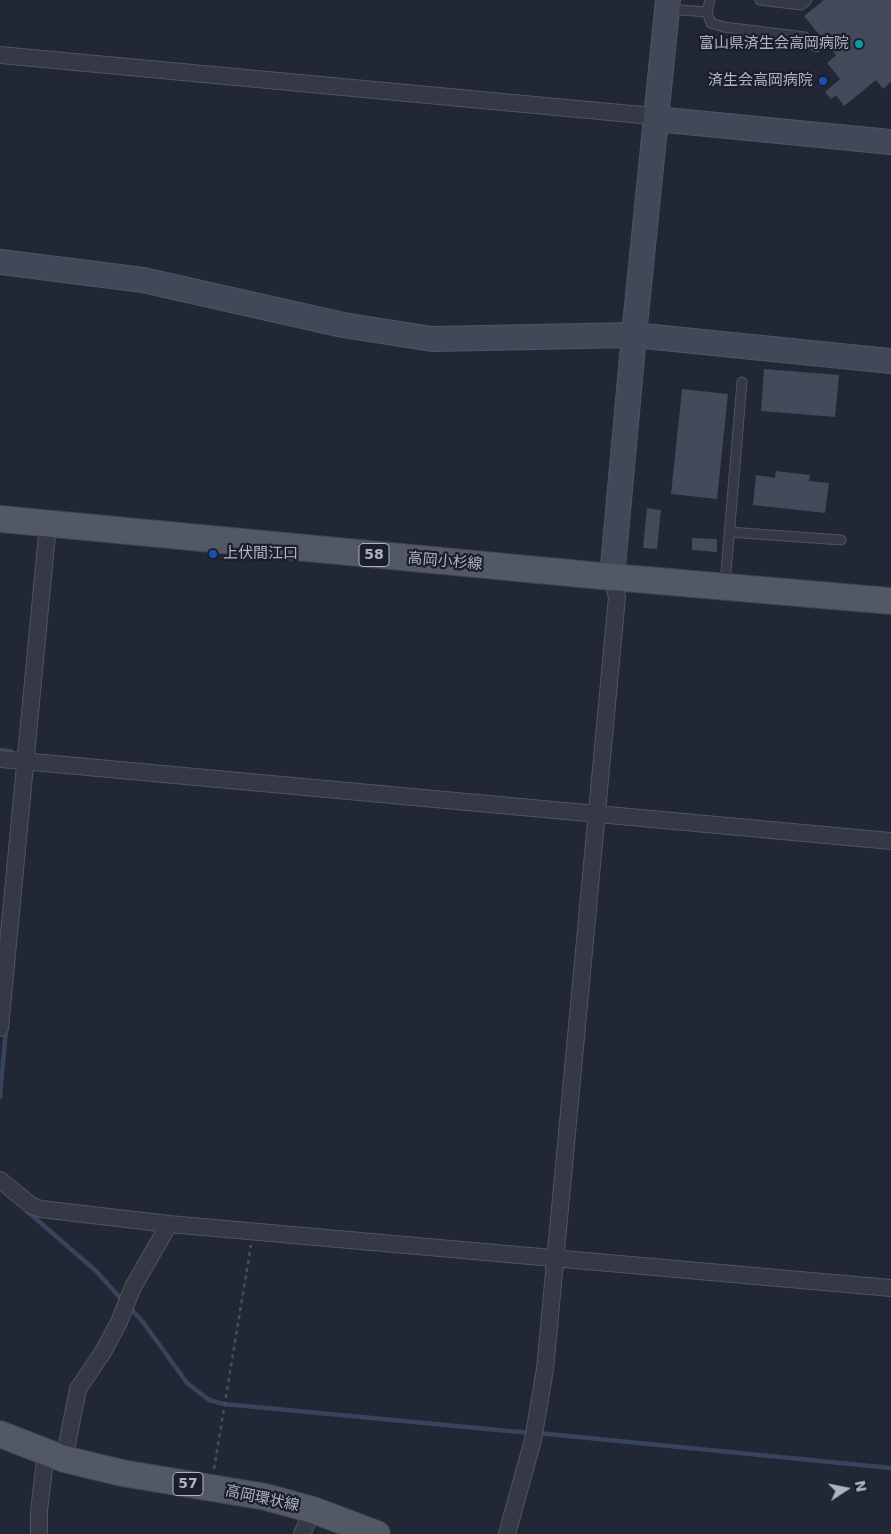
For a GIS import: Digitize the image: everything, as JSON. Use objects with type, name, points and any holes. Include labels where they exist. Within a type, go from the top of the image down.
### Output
[{"type":"main road","name":"高岡小杉線","points":[[0,519],[612,577],[891,601]]},
{"type":"main road","name":"高岡環状線","points":[[0,1434],[55,1456],[122,1473],[266,1497],[313,1510],[377,1534]]},
{"type":"street","points":[[507,1534],[533,1440],[546,1369],[617,597],[612,577],[667,4]]},
{"type":"street","points":[[0,55],[632,114],[656,119],[891,142]]},
{"type":"street","points":[[0,262],[143,280],[343,325],[432,340],[634,335],[891,361]]},
{"type":"street","points":[[0,1028],[48,524]]},
{"type":"street","points":[[0,760],[24,764],[597,813],[891,841]]},
{"type":"street","points":[[6,1185],[32,1206],[42,1209],[169,1224],[891,1288]]},
{"type":"street","points":[[39,1534],[39,1511],[55,1456],[78,1389],[103,1352],[119,1322],[133,1287],[169,1224]]},
{"type":"street","points":[[302,1534],[313,1510]]},
{"type":"lane","points":[[710,0],[707,12],[711,22],[724,27],[805,37],[816,47]]},
{"type":"lane","points":[[760,0],[802,5],[807,0]]},
{"type":"lane","points":[[667,4],[707,12]]},
{"type":"lane","points":[[724,587],[742,382]]},
{"type":"lane","points":[[730,532],[841,540]]},
{"type":"path","points":[[211,1488],[253,1231]]},
{"type":"building","name":"富山県済生会高岡病院","points":[[824,0],[891,0],[891,82],[883,89],[876,80],[844,106],[836,95],[831,99],[825,92],[840,79],[827,63],[836,55],[804,16]]},
{"type":"building","points":[[764,369],[839,375],[835,417],[761,411]]},
{"type":"building","points":[[682,389],[728,394],[717,499],[671,494]]},
{"type":"building","points":[[776,471],[810,475],[809,481],[829,483],[825,513],[753,505],[756,475],[775,478]]},
{"type":"building","points":[[647,508],[661,510],[657,549],[643,548]]},
{"type":"building","points":[[692,538],[717,539],[717,552],[692,550]]},
{"type":"waterway","points":[[0,750],[11,751],[11,756]]},
{"type":"waterway","points":[[0,1097],[6,1028]]},
{"type":"waterway","points":[[27,1211],[96,1271],[123,1301]]},
{"type":"waterway","points":[[129,1307],[143,1322],[187,1383],[209,1400],[224,1404],[530,1433]]},
{"type":"waterway","points":[[538,1433],[891,1468]]},
{"type":"place","name":"富山県済生会高岡病院","points":[[859,44]]},
{"type":"place","name":"済生会高岡病院","points":[[823,81]]},
{"type":"place","name":"上伏間江口","points":[[213,554]]}]
